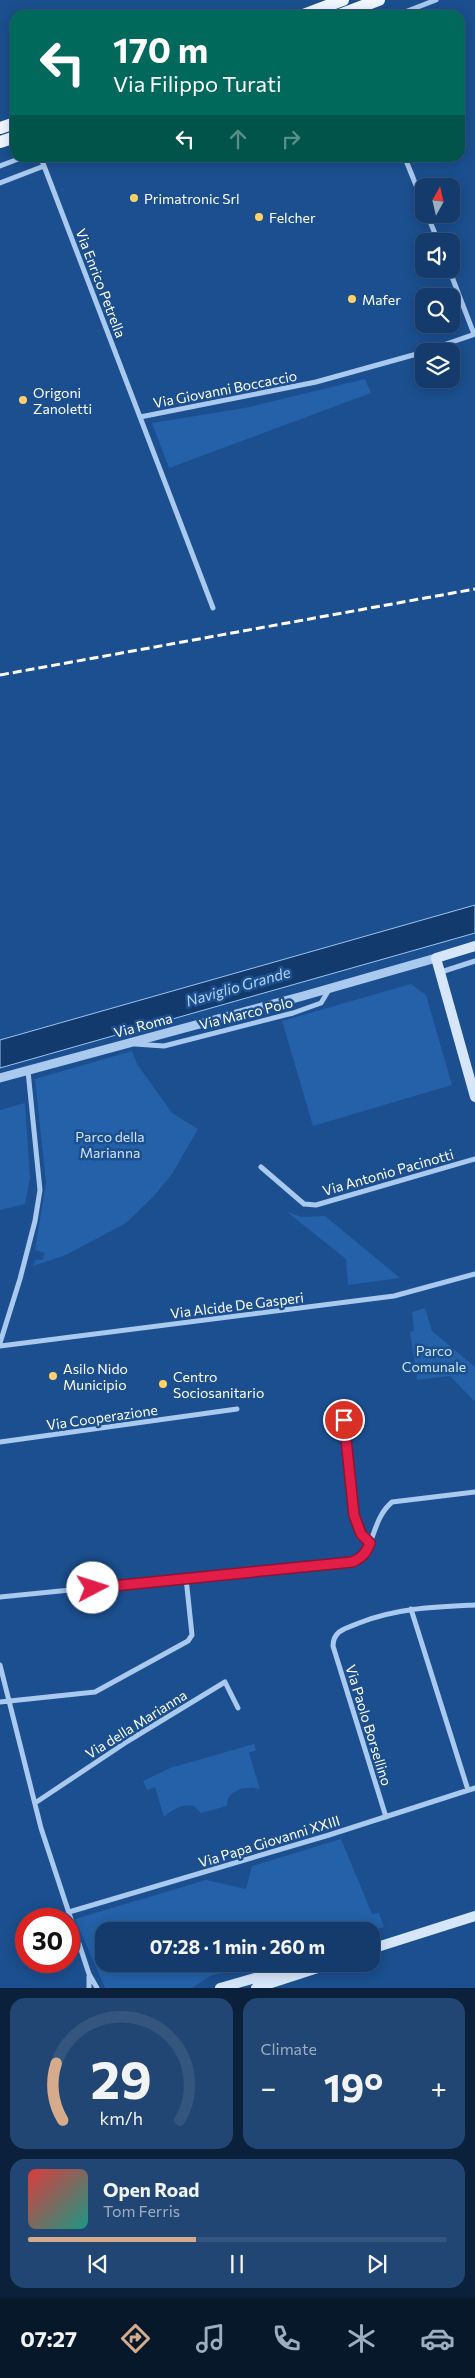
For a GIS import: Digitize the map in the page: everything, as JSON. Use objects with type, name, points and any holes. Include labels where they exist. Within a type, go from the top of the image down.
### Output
[{"type":"main road","points":[[316,10],[343,0]]},
{"type":"main road","points":[[352,10],[379,0]]},
{"type":"main road","points":[[475,946],[436,958],[475,1097]]},
{"type":"main road","points":[[380,1945],[475,1916]]},
{"type":"main road","points":[[220,1988],[276,1972]]},
{"type":"main road","points":[[256,1988],[305,1972]]},
{"type":"street","points":[[410,10],[436,0]]},
{"type":"street","name":"Via Enrico Petrella","points":[[42,162],[140,417]]},
{"type":"street","points":[[407,162],[415,183]]},
{"type":"street","points":[[0,183],[44,166]]},
{"type":"street","points":[[452,278],[474,334]]},
{"type":"street","name":"Via Giovanni Boccaccio","points":[[450,343],[474,334]]},
{"type":"street","name":"Via Giovanni Boccaccio","points":[[214,608],[140,417],[316,382],[415,355]]},
{"type":"street","name":"Via Roma","points":[[0,1078],[436,958]]},
{"type":"street","points":[[440,972],[475,961]]},
{"type":"street","name":"Via Marco Polo","points":[[130,1043],[164,1046],[293,1013],[321,1003],[330,988]]},
{"type":"street","points":[[0,1345],[24,1265],[35,1222],[40,1190],[28,1071]]},
{"type":"street","name":"Via Antonio Pacinotti","points":[[261,1167],[304,1204],[316,1205],[475,1159]]},
{"type":"street","name":"Via Alcide De Gasperi","points":[[0,1345],[394,1296],[475,1274]]},
{"type":"street","points":[[342,1402],[354,1515],[361,1534],[370,1543]]},
{"type":"street","name":"Via Cooperazione","points":[[0,1442],[237,1409]]},
{"type":"street","points":[[0,1597],[352,1562],[365,1554],[378,1518],[392,1502],[475,1492]]},
{"type":"street","points":[[0,1702],[95,1692],[188,1642],[192,1635],[186,1578]]},
{"type":"street","points":[[468,1790],[411,1608],[475,1605]]},
{"type":"street","name":"Via Paolo Borsellino","points":[[386,1817],[333,1646],[333,1639],[338,1631],[382,1614],[411,1608]]},
{"type":"street","points":[[0,1665],[35,1803],[68,1908]]},
{"type":"street","name":"Via della Marianna","points":[[35,1803],[128,1740],[224,1682],[238,1708]]},
{"type":"street","name":"Via Papa Giovanni XXIII","points":[[80,1909],[386,1817],[475,1788]]},
{"type":"street","points":[[80,1946],[89,1974],[97,1988]]},
{"type":"street","points":[[89,1974],[89,1988]]},
{"type":"green space","points":[[365,379],[371,393],[169,468],[152,423],[245,408]]},
{"type":"green space","points":[[411,984],[426,995],[452,1085],[313,1126],[282,1021]]},
{"type":"green space","name":"Parco della Marianna","points":[[132,1051],[137,1064],[172,1113],[198,1129],[172,1174],[153,1197],[126,1223],[66,1255],[33,1266],[35,1260],[42,1260],[45,1253],[35,1250],[46,1183],[35,1079]]},
{"type":"green space","points":[[25,1103],[30,1178],[25,1204],[0,1210],[0,1110]]},
{"type":"green space","points":[[286,1211],[301,1217],[325,1216],[400,1278],[348,1285],[346,1259]]},
{"type":"green space","name":"Parco Comunale","points":[[425,1308],[432,1331],[475,1367],[475,1402],[450,1376],[417,1380],[410,1332],[414,1331],[412,1312]]},
{"type":"green space","points":[[254,1744],[256,1750],[249,1753],[260,1789],[247,1788],[238,1790],[228,1798],[227,1806],[201,1813],[194,1806],[181,1806],[164,1817],[155,1787],[147,1790],[143,1781],[170,1768]]},
{"type":"green space","points":[[341,1839],[372,1914],[379,1913],[384,1927],[380,1928],[380,1922],[95,1922],[95,1965],[80,1930],[80,1918],[206,1880],[246,1889],[252,1866]]},
{"type":"green space","points":[[98,1972],[225,1972],[210,1976],[192,1988],[105,1988]]},
{"type":"water","name":"Naviglio Grande","points":[[475,905],[475,933],[0,1068],[0,1040]]},
{"type":"railway","points":[[0,675],[475,589]]},
{"type":"place","name":"Primatronic Srl","points":[[134,198]]},
{"type":"place","name":"Felcher","points":[[259,217]]},
{"type":"place","name":"Mafer","points":[[352,299]]},
{"type":"place","name":"Origoni Zanoletti","points":[[23,400]]},
{"type":"place","name":"Asilo Nido Municipio","points":[[53,1376]]},
{"type":"place","name":"Centro Sociosanitario","points":[[163,1384]]},
{"type":"route","points":[[93,1588],[352,1562],[360,1559],[365,1554],[370,1543],[361,1534],[354,1515],[344,1420]]}]
